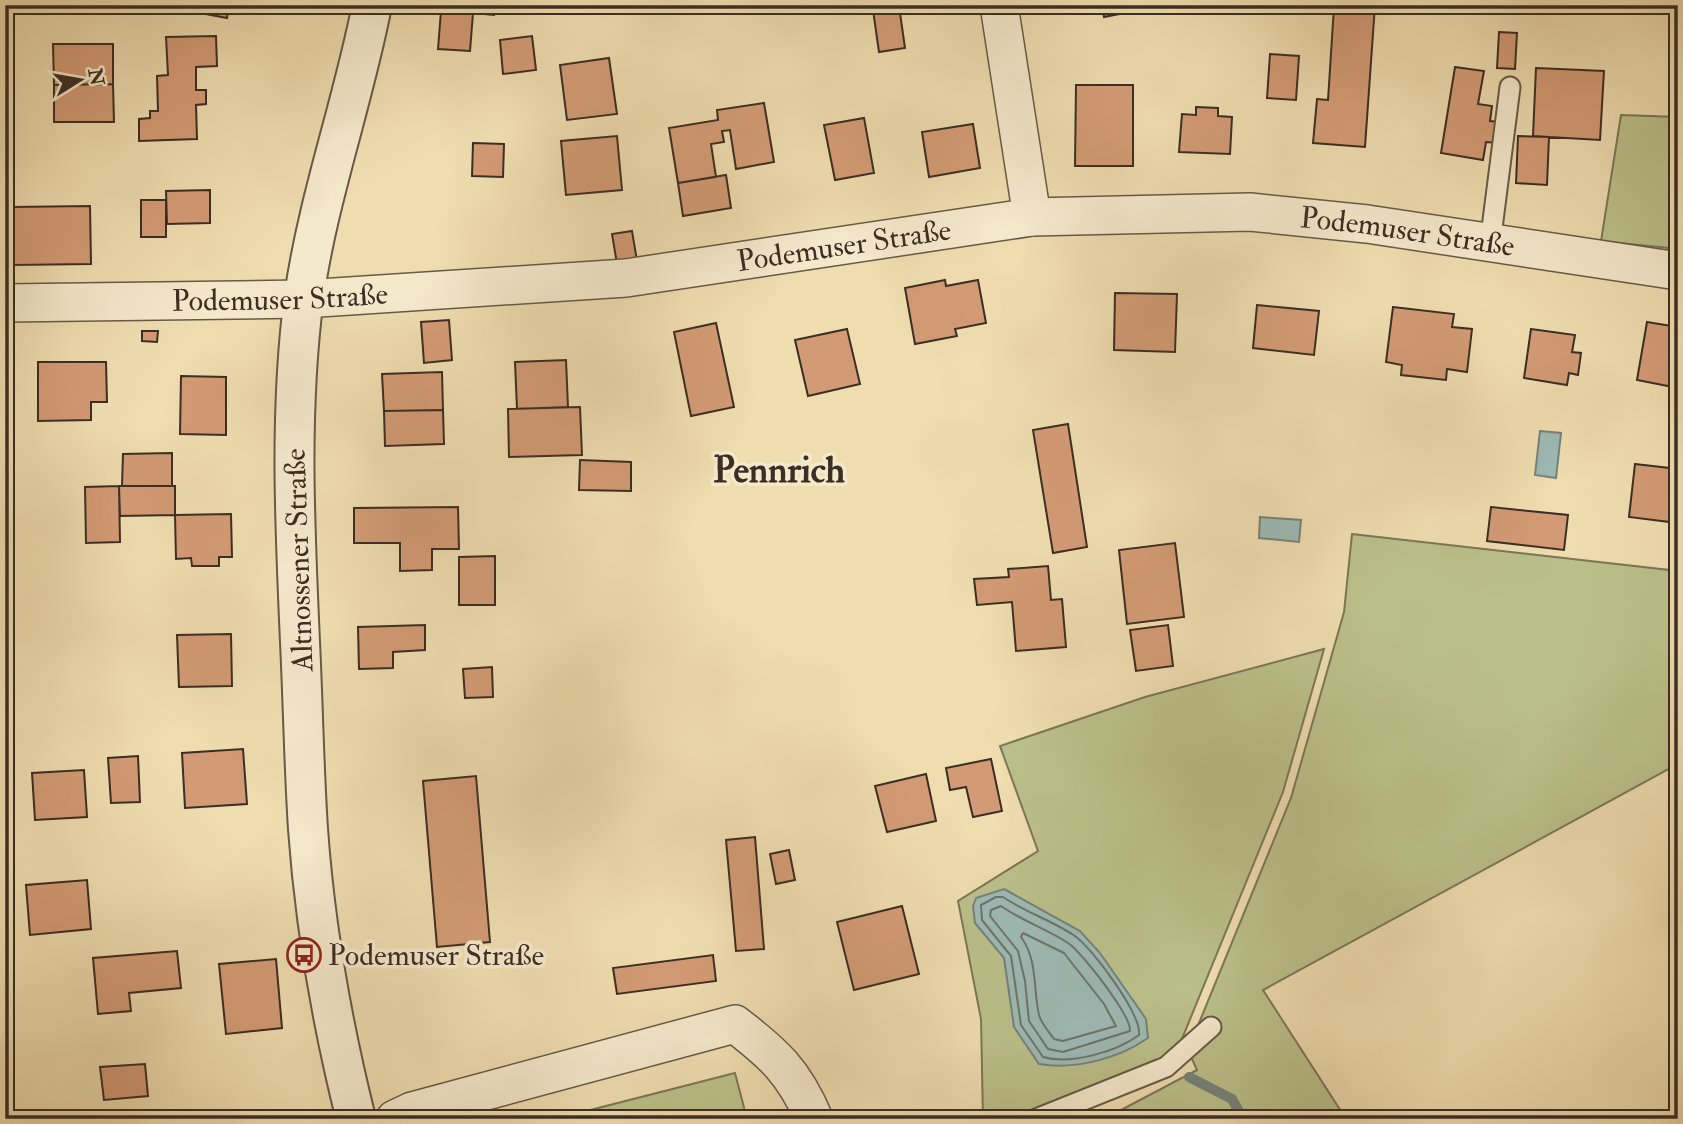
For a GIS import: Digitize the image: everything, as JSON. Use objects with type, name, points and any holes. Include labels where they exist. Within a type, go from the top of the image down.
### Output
[{"type":"street","name":"Altnossener Straße","points":[[355,1119],[339,1051],[321,952],[309,830],[297,573],[295,421],[304,299],[314,235],[372,5]]},
{"type":"street","points":[[999,5],[1032,217]]},
{"type":"street","name":"Podemuser Straße","points":[[5,303],[304,299],[626,278],[1032,217],[1250,212],[1367,224],[1678,271]]},
{"type":"street","points":[[395,1119],[425,1108],[735,1024],[777,1057],[802,1092],[814,1119]]},
{"type":"lane","points":[[1490,244],[1510,88]]},
{"type":"lane","points":[[1036,1119],[1166,1067],[1211,1027]]},
{"type":"green space","points":[[1621,115],[1678,117],[1678,249],[1601,241]]},
{"type":"green space","points":[[1352,534],[1678,571],[1678,764],[1263,990],[1346,1119],[1104,1119],[1197,1070],[1188,1050],[1291,798],[1344,612]]},
{"type":"green space","points":[[1324,649],[1283,792],[1175,1056],[1015,1119],[983,1119],[981,1019],[958,901],[1038,851],[1000,746],[1145,697]]},
{"type":"green space","points":[[735,1073],[747,1119],[555,1119]]},
{"type":"water","points":[[1540,431],[1561,433],[1556,478],[1535,475]]},
{"type":"water","points":[[1260,517],[1301,520],[1299,542],[1259,538]]},
{"type":"water","points":[[1004,889],[1080,931],[1100,953],[1146,1019],[1148,1038],[1123,1052],[1095,1061],[1067,1065],[1039,1064],[1014,1027],[1004,958],[975,923],[973,906],[976,898]]},
{"type":"building","points":[[185,5],[229,5],[227,18],[184,10]]},
{"type":"building","points":[[429,5],[495,5],[494,15],[473,13],[470,51],[438,49],[441,11],[429,10]]},
{"type":"building","points":[[1102,5],[1124,5],[1125,13],[1104,17]]},
{"type":"building","points":[[1307,5],[1375,5],[1365,147],[1313,143],[1317,99],[1328,100],[1334,7]]},
{"type":"building","points":[[899,6],[905,48],[879,52],[873,10]]},
{"type":"building","points":[[1499,32],[1517,33],[1515,69],[1497,68]]},
{"type":"building","points":[[216,36],[217,66],[196,67],[196,90],[206,90],[206,104],[196,105],[197,139],[139,141],[139,119],[150,118],[150,111],[158,111],[157,76],[168,75],[166,37]]},
{"type":"building","points":[[532,36],[536,70],[503,74],[500,40]]},
{"type":"building","points":[[53,44],[113,44],[113,84],[54,85]]},
{"type":"building","points":[[1270,54],[1299,56],[1296,100],[1267,98]]},
{"type":"building","points":[[609,58],[617,114],[567,120],[560,65]]},
{"type":"building","points":[[1455,67],[1484,71],[1478,104],[1492,106],[1490,121],[1501,122],[1497,143],[1486,142],[1483,160],[1441,153]]},
{"type":"building","points":[[1536,68],[1604,71],[1600,140],[1533,136]]},
{"type":"building","points":[[113,84],[114,122],[54,122],[54,85]]},
{"type":"building","points":[[1076,85],[1133,85],[1133,166],[1075,166]]},
{"type":"building","points":[[764,103],[774,162],[736,169],[730,130],[722,131],[724,142],[711,144],[716,177],[678,183],[669,128],[718,120],[717,110]]},
{"type":"building","points":[[1196,107],[1218,108],[1218,116],[1232,117],[1230,154],[1179,152],[1182,114],[1196,115]]},
{"type":"building","points":[[864,118],[874,173],[835,180],[824,125]]},
{"type":"building","points":[[973,124],[980,168],[929,177],[922,132]]},
{"type":"building","points":[[617,136],[622,190],[566,195],[561,141]]},
{"type":"building","points":[[1518,136],[1549,137],[1547,185],[1516,183]]},
{"type":"building","points":[[473,143],[504,144],[503,177],[472,176]]},
{"type":"building","points":[[726,175],[731,208],[683,216],[678,183]]},
{"type":"building","points":[[210,190],[210,223],[167,224],[166,191]]},
{"type":"building","points":[[141,200],[166,200],[166,237],[141,237]]},
{"type":"building","points":[[90,206],[91,264],[13,265],[12,207]]},
{"type":"building","points":[[632,231],[637,261],[617,264],[612,234]]},
{"type":"building","points":[[945,280],[946,286],[978,280],[986,323],[955,329],[957,336],[915,344],[905,288]]},
{"type":"building","points":[[1115,293],[1177,294],[1175,352],[1114,350]]},
{"type":"building","points":[[1257,305],[1319,311],[1314,355],[1253,348]]},
{"type":"building","points":[[1393,307],[1454,314],[1452,327],[1472,329],[1467,372],[1447,369],[1446,380],[1401,375],[1402,365],[1386,362]]},
{"type":"building","points":[[449,320],[452,360],[424,363],[421,322]]},
{"type":"building","points":[[1647,322],[1678,327],[1678,388],[1637,380]]},
{"type":"building","points":[[716,323],[734,407],[691,416],[674,332]]},
{"type":"building","points":[[847,329],[860,384],[808,396],[795,340]]},
{"type":"building","points":[[1531,329],[1575,335],[1572,352],[1581,353],[1578,375],[1569,373],[1567,385],[1524,378]]},
{"type":"building","points":[[142,331],[158,331],[157,342],[142,341]]},
{"type":"building","points":[[566,360],[568,407],[517,409],[515,362]]},
{"type":"building","points":[[38,362],[106,362],[107,402],[91,402],[91,420],[38,421]]},
{"type":"building","points":[[442,372],[443,410],[384,411],[382,374]]},
{"type":"building","points":[[181,376],[226,377],[226,435],[180,434]]},
{"type":"building","points":[[580,407],[582,455],[509,457],[508,409]]},
{"type":"building","points":[[443,410],[444,444],[385,446],[384,411]]},
{"type":"building","points":[[1068,424],[1087,547],[1053,553],[1033,430]]},
{"type":"building","points":[[172,453],[172,486],[122,486],[123,454]]},
{"type":"building","points":[[580,460],[631,462],[631,491],[579,490]]},
{"type":"building","points":[[1635,464],[1678,469],[1678,523],[1629,517]]},
{"type":"building","points":[[119,486],[120,542],[86,543],[85,487]]},
{"type":"building","points":[[119,486],[175,486],[175,515],[120,516]]},
{"type":"building","points":[[458,507],[459,549],[432,549],[432,570],[400,571],[400,543],[354,543],[354,508]]},
{"type":"building","points":[[1491,507],[1568,515],[1564,550],[1487,541]]},
{"type":"building","points":[[231,514],[232,557],[219,557],[219,566],[192,566],[191,558],[176,559],[175,515]]},
{"type":"building","points":[[1175,543],[1184,617],[1127,624],[1119,550]]},
{"type":"building","points":[[495,556],[495,605],[459,605],[459,557]]},
{"type":"building","points":[[1048,566],[1051,600],[1062,599],[1066,647],[1016,651],[1012,602],[977,605],[974,579],[1009,577],[1008,569]]},
{"type":"building","points":[[425,625],[425,650],[393,652],[393,668],[359,669],[358,627]]},
{"type":"building","points":[[1168,625],[1173,666],[1136,671],[1130,630]]},
{"type":"building","points":[[231,634],[232,686],[179,687],[177,635]]},
{"type":"building","points":[[492,667],[493,697],[465,698],[463,669]]},
{"type":"building","points":[[243,749],[247,804],[185,808],[182,753]]},
{"type":"building","points":[[138,756],[140,802],[111,803],[108,758]]},
{"type":"building","points":[[991,759],[1002,811],[973,817],[966,787],[950,790],[946,768]]},
{"type":"building","points":[[84,770],[87,817],[35,820],[32,773]]},
{"type":"building","points":[[926,774],[936,821],[887,832],[875,786]]},
{"type":"building","points":[[476,776],[490,942],[437,947],[423,781]]},
{"type":"building","points":[[755,837],[764,949],[736,951],[726,840]]},
{"type":"building","points":[[789,850],[795,880],[776,884],[770,854]]},
{"type":"building","points":[[87,880],[91,929],[30,935],[26,885]]},
{"type":"building","points":[[902,906],[919,974],[854,990],[837,922]]},
{"type":"building","points":[[177,951],[181,988],[129,993],[131,1011],[98,1014],[93,958]]},
{"type":"building","points":[[713,955],[716,981],[617,994],[613,968]]},
{"type":"building","points":[[276,959],[282,1028],[226,1034],[219,964]]},
{"type":"building","points":[[145,1064],[148,1096],[104,1100],[100,1067]]},
{"type":"waterway","points":[[1189,1077],[1232,1099],[1243,1119]]},
{"type":"place","name":"Podemuser Straße","points":[[304,955]]},
{"type":"district","name":"Pennrich","points":[[779,470]]}]
